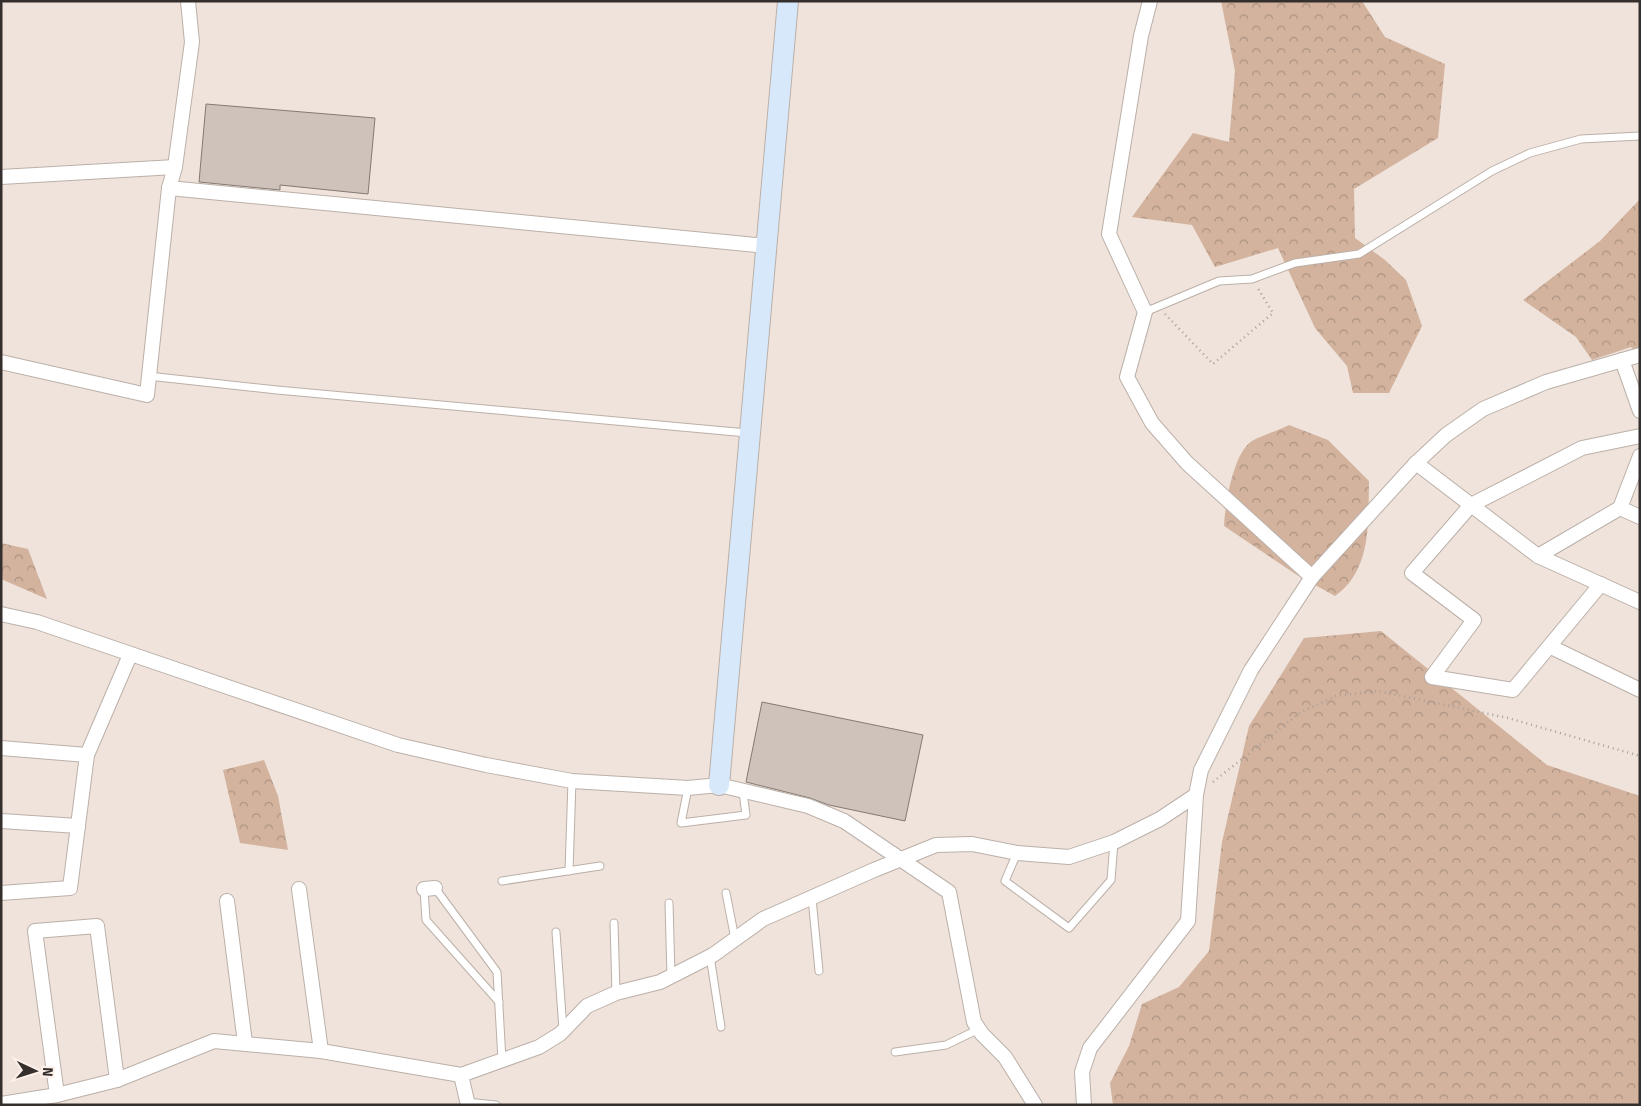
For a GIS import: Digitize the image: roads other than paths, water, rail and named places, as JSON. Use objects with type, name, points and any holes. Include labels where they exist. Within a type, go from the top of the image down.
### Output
[{"type":"street","points":[[1,362],[147,395],[169,188],[175,167],[192,42],[188,1]]},
{"type":"street","points":[[719,785],[788,1]]},
{"type":"street","points":[[1150,1],[1141,36],[1109,234],[1145,312],[1127,377],[1152,423],[1187,463],[1312,576]]},
{"type":"street","points":[[1,177],[175,167]]},
{"type":"street","points":[[169,188],[767,246]]},
{"type":"street","points":[[1084,1105],[1082,1072],[1090,1048],[1188,921],[1196,795],[1201,770],[1251,670],[1312,576],[1416,463],[1446,436],[1483,409],[1546,382],[1640,355]]},
{"type":"street","points":[[1622,360],[1640,411]]},
{"type":"street","points":[[1601,584],[1551,647],[1513,690],[1432,677],[1474,620],[1412,572],[1471,505],[1582,448],[1640,436]]},
{"type":"street","points":[[1538,556],[1620,508],[1640,456]]},
{"type":"street","points":[[1416,463],[1538,556],[1640,602]]},
{"type":"street","points":[[1620,508],[1640,517]]},
{"type":"street","points":[[1,614],[37,622],[398,745],[486,765],[572,781],[688,788],[719,785],[808,806],[844,821],[949,892],[974,1022],[1005,1056],[1035,1105]]},
{"type":"street","points":[[1551,647],[1640,690]]},
{"type":"street","points":[[1,893],[70,888],[87,755],[130,655]]},
{"type":"street","points":[[1,748],[87,755]]},
{"type":"street","points":[[1,1104],[57,1096],[117,1080],[214,1041],[321,1051],[461,1075],[539,1047],[563,1031],[587,1006],[616,993],[660,982],[710,956],[764,919],[936,845],[972,844],[1017,853],[1069,857],[1114,842],[1160,819],[1196,795]]},
{"type":"street","points":[[1,821],[78,826]]},
{"type":"street","points":[[299,889],[321,1051]]},
{"type":"street","points":[[227,901],[245,1043]]},
{"type":"street","points":[[57,1096],[35,932],[97,926],[117,1080]]},
{"type":"street","points":[[461,1075],[468,1103]]},
{"type":"lane","points":[[1145,312],[1219,281],[1252,279],[1295,263],[1359,254],[1492,171],[1530,152],[1581,139],[1640,136]]},
{"type":"lane","points":[[148,376],[277,390],[750,433]]},
{"type":"lane","points":[[569,871],[572,781]]},
{"type":"lane","points":[[688,788],[681,823],[746,815],[743,792]]},
{"type":"lane","points":[[1017,853],[1005,881],[1069,928],[1111,880],[1114,842]]},
{"type":"lane","points":[[502,881],[600,866]]},
{"type":"lane","points":[[499,1002],[426,920],[429,889],[497,972],[499,1002],[502,1060]]},
{"type":"lane","points":[[726,892],[735,940]]},
{"type":"lane","points":[[812,898],[819,971]]},
{"type":"lane","points":[[669,903],[671,976]]},
{"type":"lane","points":[[614,923],[616,993]]},
{"type":"lane","points":[[556,932],[563,1031]]},
{"type":"lane","points":[[710,956],[721,1027]]},
{"type":"lane","points":[[895,1052],[946,1045],[979,1029]]},
{"type":"lane","points":[[468,1103],[496,1105]]}]
